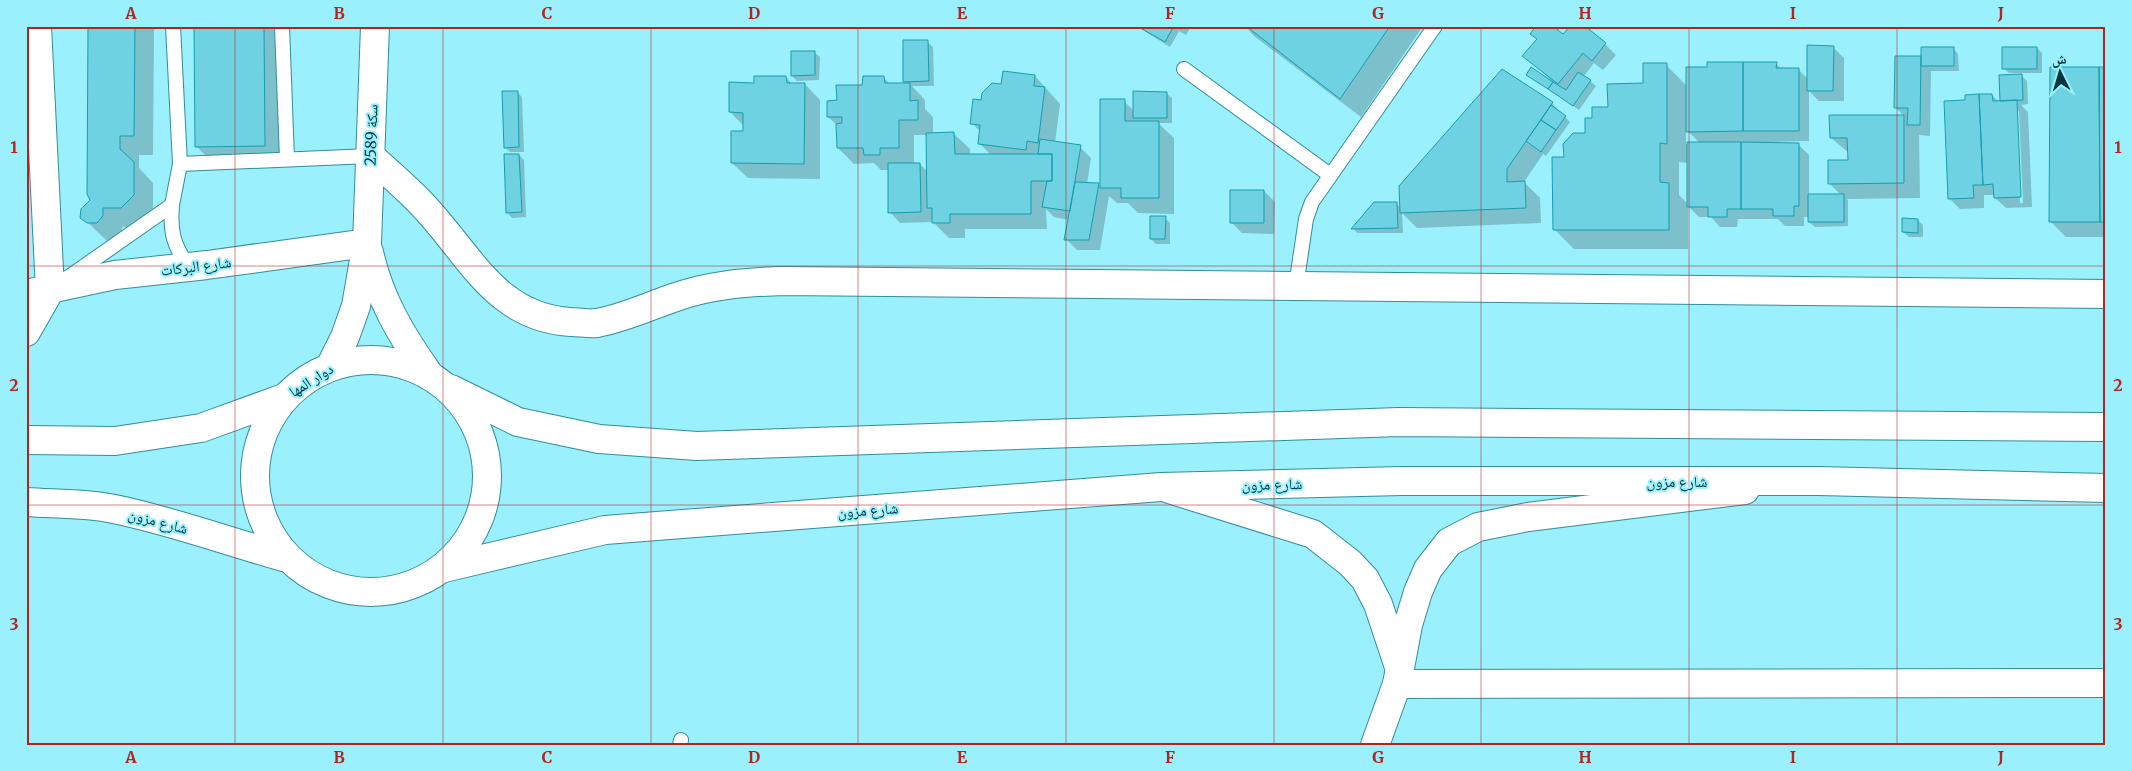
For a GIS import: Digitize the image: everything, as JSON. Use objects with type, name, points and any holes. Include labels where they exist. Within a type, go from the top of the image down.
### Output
[{"type":"main road","points":[[26,332],[38,292],[36,26]]},
{"type":"main road","name":"سكة 2589","points":[[331,365],[345,337],[356,306],[367,243],[375,26]]},
{"type":"main road","points":[[370,156],[428,210],[480,275],[512,304],[552,321],[596,323],[638,312],[673,298],[709,287],[747,282],[784,281],[2106,294]]},
{"type":"main road","name":"شارع البركات","points":[[38,292],[115,275],[190,267],[367,243]]},
{"type":"main road","name":"سكة 2589","points":[[367,243],[373,271],[383,298],[396,324],[428,373]]},
{"type":"main road","name":"دوار المها","points":[[364,358],[389,360],[397,361],[428,373],[451,389],[475,422],[487,460],[486,500],[470,538],[444,568],[414,584],[380,592],[346,590],[314,578],[287,558],[266,530],[255,497],[254,462],[263,428],[281,399],[331,365],[364,358]]},
{"type":"main road","points":[[451,389],[518,422],[599,439],[697,446],[1399,422],[2106,427]]},
{"type":"main road","points":[[26,440],[115,441],[202,428],[281,399]]},
{"type":"main road","name":"شارع مزون","points":[[444,568],[606,530],[1161,487],[1402,481],[1819,481],[2106,488]]},
{"type":"main road","points":[[1375,745],[1398,677],[1408,624],[1428,569],[1448,542],[1478,527],[1528,517],[1819,481]]},
{"type":"main road","points":[[1161,487],[1312,534],[1350,563],[1365,579],[1378,604],[1398,677]]},
{"type":"main road","name":"شارع مزون","points":[[26,502],[112,509],[171,522],[228,542],[287,558]]},
{"type":"main road","points":[[1398,677],[2106,683]]},
{"type":"lane","points":[[173,26],[180,164],[172,205],[172,235],[178,249],[190,267]]},
{"type":"lane","points":[[282,26],[287,159]]},
{"type":"lane","points":[[1296,286],[1306,219],[1312,202],[1435,26]]},
{"type":"lane","points":[[1184,70],[1330,175]]},
{"type":"lane","points":[[180,164],[370,156]]},
{"type":"lane","points":[[38,292],[172,205]]},
{"type":"building","points":[[88,26],[135,26],[134,136],[120,136],[120,149],[134,162],[134,195],[121,208],[103,208],[103,216],[97,223],[87,223],[80,218],[81,209],[90,200],[87,194]]},
{"type":"building","points":[[194,26],[264,26],[265,146],[195,147]]},
{"type":"building","points":[[1137,26],[1174,26],[1165,42]]},
{"type":"building","points":[[1246,26],[1390,26],[1340,99]]},
{"type":"building","points":[[1536,26],[1553,26],[1563,34],[1570,26],[1585,26],[1606,43],[1592,61],[1583,53],[1558,84],[1522,56],[1537,39],[1530,34]]},
{"type":"building","points":[[903,40],[928,40],[929,81],[903,82]]},
{"type":"building","points":[[1807,45],[1834,46],[1833,91],[1807,91]]},
{"type":"building","points":[[1921,47],[1954,47],[1954,66],[1921,66]]},
{"type":"building","points":[[2002,47],[2037,47],[2037,69],[2002,69]]},
{"type":"building","points":[[791,51],[815,51],[815,75],[791,76]]},
{"type":"building","points":[[1895,56],[1921,56],[1920,125],[1907,125],[1908,108],[1894,108]]},
{"type":"building","points":[[1707,62],[1743,62],[1743,131],[1686,132],[1686,67],[1707,67]]},
{"type":"building","points":[[1743,62],[1777,62],[1776,68],[1799,68],[1799,131],[1743,131]]},
{"type":"building","points":[[1643,63],[1667,63],[1667,144],[1660,143],[1660,182],[1669,183],[1669,230],[1553,230],[1552,157],[1564,157],[1563,144],[1573,133],[1585,133],[1585,118],[1592,118],[1592,107],[1608,107],[1607,84],[1643,83]]},
{"type":"building","points":[[1531,67],[1553,82],[1548,89],[1526,75]]},
{"type":"building","points":[[2050,67],[2099,67],[2100,222],[2049,222]]},
{"type":"building","points":[[2099,67],[2106,67],[2106,222],[2100,222]]},
{"type":"building","points":[[1502,69],[1553,102],[1507,169],[1507,182],[1525,181],[1526,208],[1400,213],[1399,186]]},
{"type":"building","points":[[1003,71],[1035,75],[1034,86],[1045,87],[1038,143],[1027,141],[1026,150],[978,144],[980,125],[970,124],[973,99],[981,100],[982,93],[992,83],[1001,84]]},
{"type":"building","points":[[1578,72],[1591,80],[1573,106],[1548,89],[1553,82],[1566,90]]},
{"type":"building","points":[[2022,74],[2023,100],[2000,101],[1999,75]]},
{"type":"building","points":[[754,76],[786,76],[787,83],[805,83],[804,164],[731,163],[731,131],[743,131],[743,113],[729,112],[729,82],[754,83]]},
{"type":"building","points":[[863,76],[884,76],[885,83],[910,83],[910,101],[918,100],[918,120],[899,120],[899,148],[880,148],[880,155],[864,155],[863,148],[837,148],[836,124],[842,123],[842,117],[827,117],[827,101],[837,100],[836,85],[862,85]]},
{"type":"building","points":[[502,91],[518,91],[519,147],[504,148]]},
{"type":"building","points":[[1133,91],[1167,92],[1167,118],[1133,118]]},
{"type":"building","points":[[1979,94],[1983,185],[1973,185],[1974,198],[1948,199],[1944,101],[1965,100],[1965,95]]},
{"type":"building","points":[[1979,94],[1992,94],[1993,101],[2017,100],[2021,197],[1994,198],[1993,184],[1983,185]]},
{"type":"building","points":[[1100,99],[1125,99],[1125,121],[1159,121],[1159,198],[1121,198],[1121,188],[1100,188]]},
{"type":"building","points":[[1551,105],[1566,116],[1556,130],[1541,120]]},
{"type":"building","points":[[1829,115],[1904,115],[1904,183],[1828,184],[1828,160],[1848,160],[1847,138],[1830,138]]},
{"type":"building","points":[[1541,120],[1556,130],[1541,152],[1526,141]]},
{"type":"building","points":[[954,132],[955,154],[1052,154],[1052,181],[1031,181],[1031,214],[950,214],[950,223],[932,223],[932,208],[927,208],[926,133]]},
{"type":"building","points":[[1040,139],[1081,145],[1070,211],[1042,207],[1047,181],[1052,181],[1052,154],[1038,154]]},
{"type":"building","points":[[1687,142],[1741,142],[1741,209],[1727,209],[1727,217],[1708,217],[1708,207],[1687,207]]},
{"type":"building","points":[[1741,142],[1799,143],[1799,206],[1794,206],[1794,216],[1773,216],[1773,209],[1741,209]]},
{"type":"building","points":[[504,154],[519,154],[522,212],[506,213]]},
{"type":"building","points":[[888,163],[920,163],[921,212],[888,213]]},
{"type":"building","points":[[1075,182],[1099,183],[1089,240],[1064,240]]},
{"type":"building","points":[[1230,190],[1264,190],[1264,223],[1230,223]]},
{"type":"building","points":[[1808,194],[1844,194],[1844,222],[1808,222]]},
{"type":"building","points":[[1374,202],[1397,202],[1398,228],[1351,229]]},
{"type":"building","points":[[1150,216],[1166,216],[1165,239],[1150,239]]},
{"type":"building","points":[[1902,218],[1918,219],[1918,233],[1902,232]]}]
